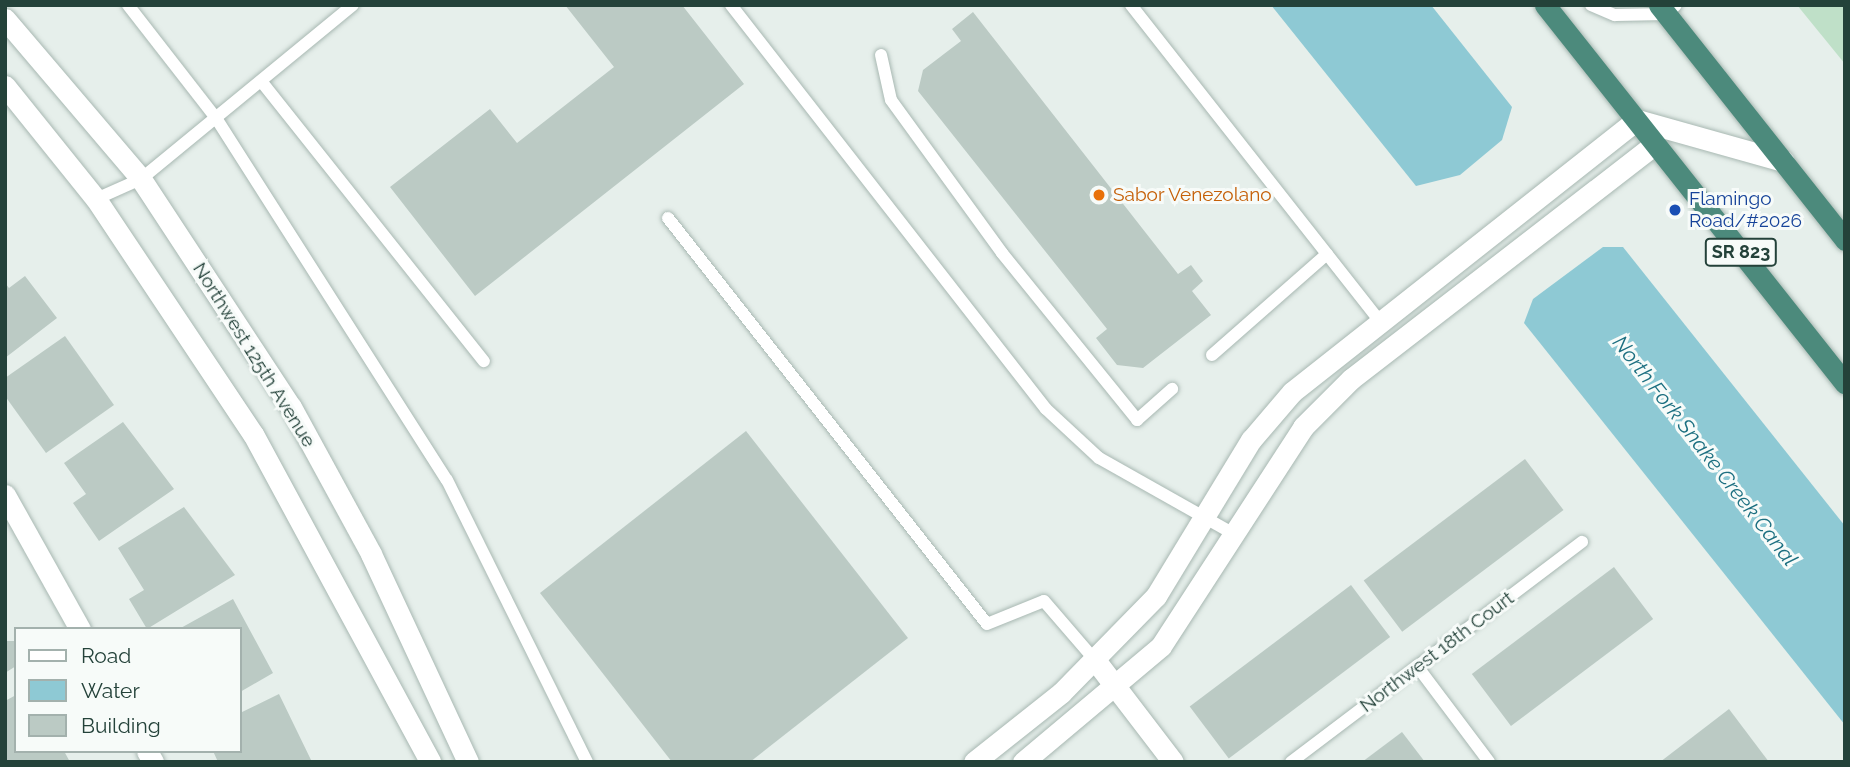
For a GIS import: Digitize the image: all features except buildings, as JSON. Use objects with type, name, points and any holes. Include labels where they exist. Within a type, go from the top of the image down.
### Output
[{"type":"highway","name":"SR 823","points":[[1545,5],[1845,384]]},
{"type":"highway","points":[[1667,8],[1845,240]]},
{"type":"street","name":"Northwest 125th Avenue","points":[[5,19],[141,179],[291,407],[371,554],[468,762]]},
{"type":"street","points":[[5,86],[96,200],[253,434],[430,762]]},
{"type":"street","points":[[974,762],[1095,660],[1156,596],[1251,440],[1292,392],[1378,319],[1637,120],[1783,161]]},
{"type":"street","points":[[1023,762],[1117,689],[1161,646],[1303,427],[1351,379],[1655,144]]},
{"type":"street","points":[[1429,279],[1447,303]]},
{"type":"street","points":[[5,495],[79,627]]},
{"type":"street","points":[[1095,660],[1173,762]]},
{"type":"lane","points":[[128,5],[216,118],[447,480],[587,762]]},
{"type":"lane","points":[[96,200],[141,179],[353,5]]},
{"type":"lane","points":[[731,5],[1046,409],[1100,458],[1234,534]]},
{"type":"lane","points":[[1131,5],[1378,319]]},
{"type":"lane","points":[[1591,5],[1615,15],[1667,8]]},
{"type":"lane","points":[[881,55],[891,100],[1002,253],[1137,420],[1172,390]]},
{"type":"lane","points":[[261,81],[484,361]]},
{"type":"lane","points":[[668,219],[987,624],[1044,600],[1095,660]]},
{"type":"lane","points":[[1212,355],[1327,254]]},
{"type":"lane","name":"Northwest 18th Court","points":[[1291,762],[1582,542]]},
{"type":"lane","points":[[1417,666],[1489,762]]},
{"type":"green space","points":[[1797,5],[1845,5],[1845,64]]},
{"type":"water","points":[[1271,5],[1431,5],[1512,107],[1502,140],[1460,175],[1416,186]]},
{"type":"water","name":"North Fork Snake Creek Canal","points":[[1603,247],[1623,247],[1845,526],[1845,725],[1524,323],[1533,299]]},
{"type":"place","name":"Sabor Venezolano","points":[[1099,195]]},
{"type":"place","name":"Flamingo Road/#2026","points":[[1675,210]]}]
